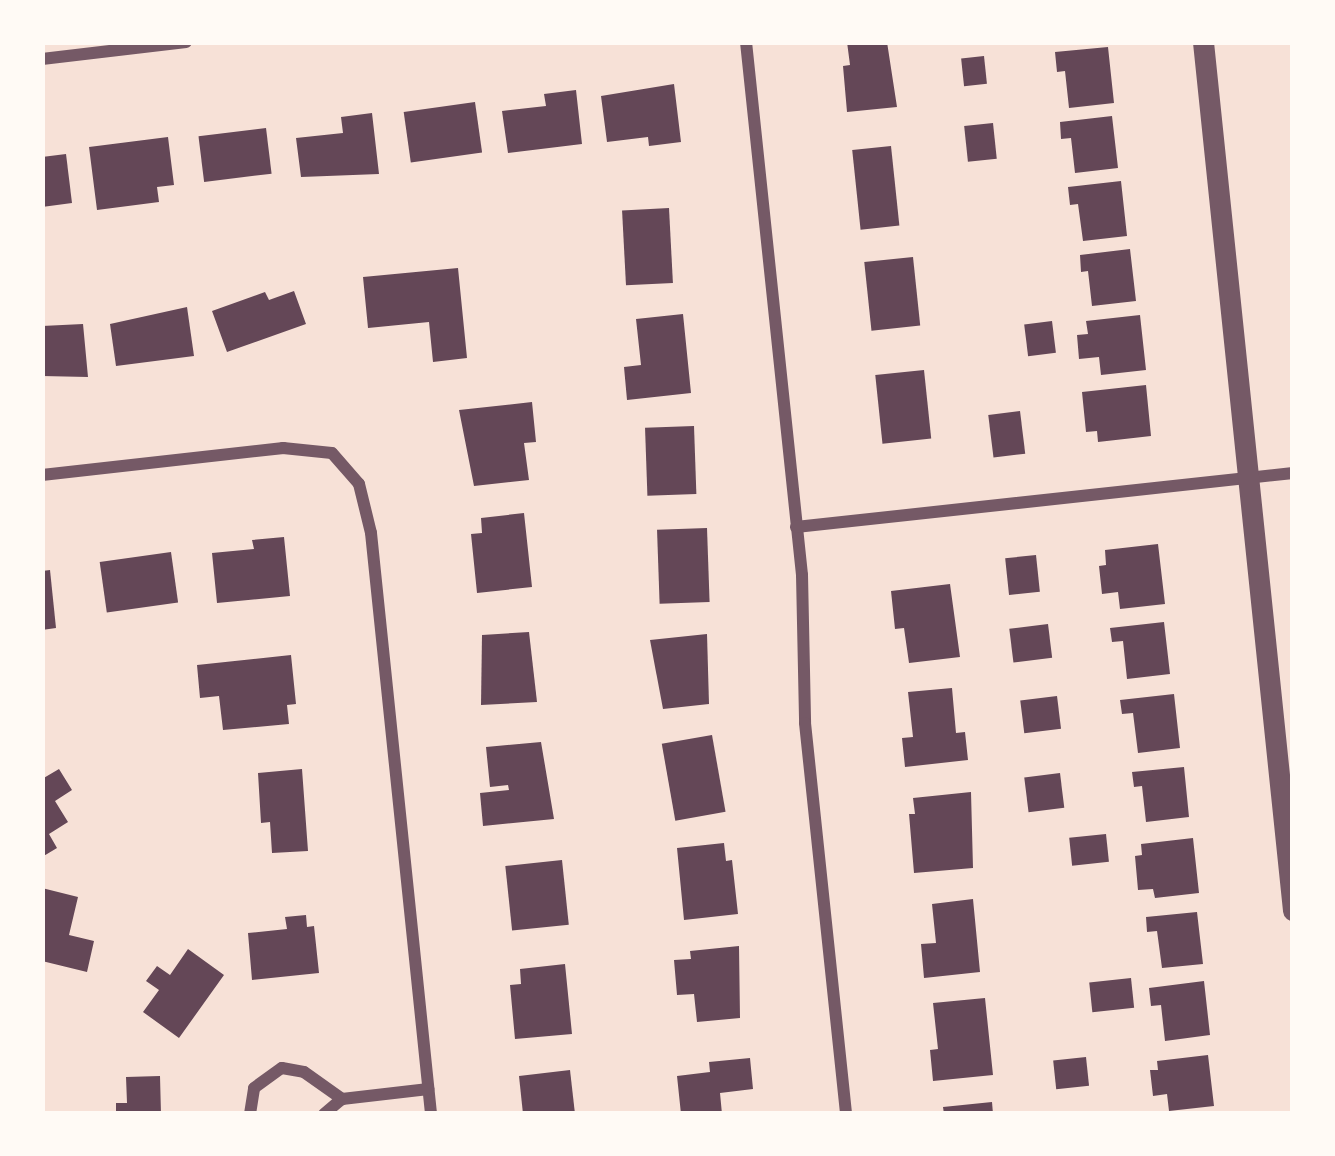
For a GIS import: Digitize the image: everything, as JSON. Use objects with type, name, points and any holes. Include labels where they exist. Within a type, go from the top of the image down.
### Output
[{"type":"street","points":[[42,58],[187,42]]},
{"type":"street","points":[[746,42],[805,612],[805,723],[845,1114]]},
{"type":"street","points":[[1203,42],[1293,910]]},
{"type":"street","points":[[42,475],[283,448],[332,453],[359,484],[370,533],[430,1114]]},
{"type":"street","points":[[796,526],[1293,473]]},
{"type":"street","points":[[250,1114],[254,1088],[281,1068],[304,1072],[343,1099]]},
{"type":"street","points":[[324,1114],[343,1099],[428,1089]]},
{"type":"building","points":[[847,42],[887,42],[897,107],[847,112],[843,66],[850,65]]},
{"type":"building","points":[[1108,47],[1114,103],[1069,108],[1065,71],[1057,72],[1055,52]]},
{"type":"building","points":[[984,56],[987,84],[964,86],[961,58]]},
{"type":"building","points":[[674,84],[681,142],[649,146],[648,137],[607,142],[601,96]]},
{"type":"building","points":[[576,90],[582,144],[508,153],[502,111],[546,106],[544,94]]},
{"type":"building","points":[[475,102],[482,153],[411,163],[404,112]]},
{"type":"building","points":[[372,113],[379,174],[301,177],[296,138],[343,133],[341,117]]},
{"type":"building","points":[[1112,116],[1118,168],[1075,173],[1071,138],[1061,139],[1060,122]]},
{"type":"building","points":[[993,123],[997,159],[968,162],[964,126]]},
{"type":"building","points":[[266,128],[272,174],[204,182],[199,136]]},
{"type":"building","points":[[168,137],[174,185],[157,187],[159,202],[97,210],[89,147]]},
{"type":"building","points":[[891,146],[899,226],[861,230],[852,150]]},
{"type":"building","points":[[66,154],[72,203],[42,207],[42,157]]},
{"type":"building","points":[[1121,181],[1127,236],[1083,241],[1078,204],[1070,205],[1068,187]]},
{"type":"building","points":[[669,208],[673,283],[626,285],[622,210]]},
{"type":"building","points":[[1130,249],[1136,301],[1092,306],[1088,271],[1081,272],[1080,255]]},
{"type":"building","points":[[913,257],[920,326],[871,331],[864,262]]},
{"type":"building","points":[[458,268],[467,358],[433,362],[429,322],[368,328],[363,277]]},
{"type":"building","points":[[294,291],[306,324],[227,352],[212,311],[265,292],[269,300]]},
{"type":"building","points":[[187,307],[194,356],[116,366],[110,324]]},
{"type":"building","points":[[683,314],[691,393],[627,400],[624,367],[641,365],[636,319]]},
{"type":"building","points":[[1140,315],[1146,370],[1101,375],[1099,357],[1079,359],[1077,335],[1088,334],[1086,321]]},
{"type":"building","points":[[1052,321],[1056,353],[1028,356],[1024,324]]},
{"type":"building","points":[[83,324],[88,377],[42,376],[42,326]]},
{"type":"building","points":[[924,370],[931,439],[882,444],[875,375]]},
{"type":"building","points":[[1146,385],[1151,436],[1098,442],[1097,431],[1086,432],[1082,392]]},
{"type":"building","points":[[532,402],[536,442],[524,443],[529,480],[474,486],[459,410]]},
{"type":"building","points":[[1020,411],[1025,454],[993,458],[988,415]]},
{"type":"building","points":[[694,426],[696,494],[647,496],[645,428]]},
{"type":"building","points":[[524,513],[532,587],[477,593],[471,534],[482,533],[481,518]]},
{"type":"building","points":[[707,528],[710,602],[660,604],[657,530]]},
{"type":"building","points":[[284,537],[290,596],[217,603],[212,553],[254,549],[252,540]]},
{"type":"building","points":[[1158,544],[1165,604],[1120,609],[1118,592],[1102,594],[1099,566],[1106,565],[1105,550]]},
{"type":"building","points":[[171,552],[178,603],[107,613],[100,562]]},
{"type":"building","points":[[1036,555],[1040,592],[1009,595],[1005,558]]},
{"type":"building","points":[[50,570],[56,628],[42,630],[42,571]]},
{"type":"building","points":[[950,584],[960,657],[909,663],[904,628],[895,629],[891,591]]},
{"type":"building","points":[[1164,622],[1170,674],[1127,679],[1123,641],[1112,642],[1110,628]]},
{"type":"building","points":[[1048,624],[1052,658],[1013,662],[1009,629]]},
{"type":"building","points":[[529,632],[537,702],[481,705],[482,635]]},
{"type":"building","points":[[707,634],[709,704],[663,709],[650,640]]},
{"type":"building","points":[[291,655],[296,704],[287,705],[289,724],[223,730],[219,696],[200,698],[197,665]]},
{"type":"building","points":[[952,688],[956,733],[965,732],[968,760],[905,767],[902,738],[913,737],[908,692]]},
{"type":"building","points":[[1174,694],[1180,748],[1138,753],[1133,713],[1122,714],[1120,700]]},
{"type":"building","points":[[1057,696],[1061,729],[1024,733],[1020,701]]},
{"type":"building","points":[[712,735],[726,812],[675,821],[662,744]]},
{"type":"building","points":[[541,742],[554,819],[483,826],[480,793],[509,790],[508,785],[490,787],[486,747]]},
{"type":"building","points":[[1184,767],[1189,817],[1146,822],[1142,786],[1134,787],[1132,772]]},
{"type":"building","points":[[59,769],[72,790],[55,801],[68,822],[49,834],[57,848],[42,857],[42,779]]},
{"type":"building","points":[[302,769],[308,851],[272,853],[270,822],[261,823],[258,773]]},
{"type":"building","points":[[1060,773],[1064,808],[1029,812],[1024,777]]},
{"type":"building","points":[[971,792],[973,868],[914,873],[909,814],[915,814],[913,798]]},
{"type":"building","points":[[1106,834],[1109,862],[1072,866],[1069,838]]},
{"type":"building","points":[[1193,838],[1199,893],[1155,898],[1153,889],[1138,890],[1135,856],[1142,855],[1141,844]]},
{"type":"building","points":[[724,843],[726,861],[732,860],[738,914],[684,920],[677,848]]},
{"type":"building","points":[[562,860],[569,925],[512,931],[505,866]]},
{"type":"building","points":[[42,888],[78,897],[69,935],[94,941],[87,972],[42,961]]},
{"type":"building","points":[[973,899],[980,972],[924,978],[921,944],[936,943],[932,904]]},
{"type":"building","points":[[1197,912],[1203,964],[1162,968],[1157,931],[1147,932],[1146,917]]},
{"type":"building","points":[[306,915],[307,927],[314,926],[319,973],[252,980],[248,933],[287,929],[285,917]]},
{"type":"building","points":[[739,946],[740,1018],[697,1022],[694,994],[677,995],[674,960],[691,959],[690,951]]},
{"type":"building","points":[[188,949],[224,975],[179,1038],[143,1012],[159,990],[146,981],[157,966],[170,975]]},
{"type":"building","points":[[565,964],[572,1034],[515,1039],[510,985],[521,984],[520,969]]},
{"type":"building","points":[[1131,978],[1134,1008],[1092,1012],[1089,982]]},
{"type":"building","points":[[1204,981],[1210,1035],[1165,1041],[1161,1005],[1151,1006],[1149,988]]},
{"type":"building","points":[[985,998],[993,1075],[933,1081],[930,1050],[938,1049],[933,1003]]},
{"type":"building","points":[[1208,1055],[1214,1106],[1169,1111],[1167,1094],[1153,1096],[1150,1070],[1158,1070],[1157,1061]]},
{"type":"building","points":[[1086,1057],[1089,1086],[1056,1089],[1053,1060]]},
{"type":"building","points":[[750,1058],[753,1089],[720,1093],[722,1114],[681,1114],[677,1076],[710,1072],[709,1062]]},
{"type":"building","points":[[570,1070],[575,1114],[523,1114],[519,1076]]},
{"type":"building","points":[[160,1076],[161,1114],[116,1114],[116,1103],[127,1103],[126,1077]]},
{"type":"building","points":[[992,1102],[993,1114],[944,1114],[943,1107]]}]
